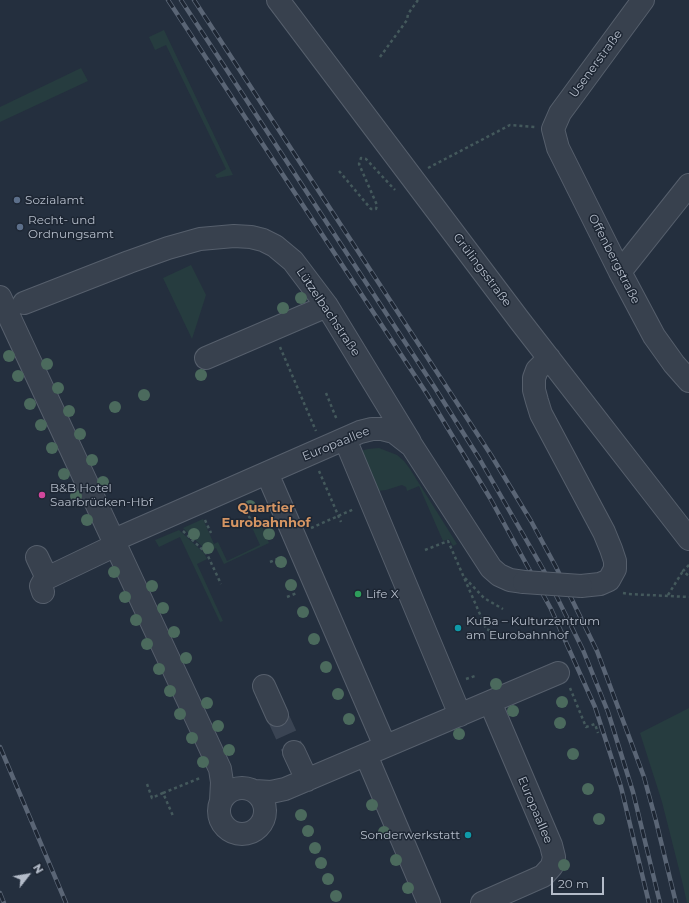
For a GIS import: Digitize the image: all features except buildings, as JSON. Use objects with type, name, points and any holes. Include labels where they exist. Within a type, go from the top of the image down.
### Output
[{"type":"street","name":"Grülingsstraße","points":[[278,0],[549,358],[689,539]]},
{"type":"street","name":"Usenerstraße","points":[[553,129],[560,113],[644,0]]},
{"type":"street","name":"Offenbergstraße","points":[[553,129],[558,148],[654,336],[671,360],[689,381]]},
{"type":"street","points":[[620,272],[689,185]]},
{"type":"street","name":"Lützelbachstraße","points":[[24,303],[168,248],[200,239],[234,236],[251,237],[263,240],[284,252],[293,261],[327,306],[412,446]]},
{"type":"street","points":[[0,298],[220,769],[222,782],[221,801],[219,807],[220,819],[232,832],[247,834],[255,831],[262,824],[274,800],[285,789]]},
{"type":"street","points":[[206,358],[327,306]]},
{"type":"street","points":[[549,358],[537,370],[534,378],[534,390],[541,414],[604,532],[615,561],[615,569],[609,580],[590,585]]},
{"type":"street","name":"Europaallee","points":[[37,557],[45,585],[115,543],[267,473],[342,432],[382,429],[394,432],[412,446],[491,568],[499,575],[524,582],[590,585]]},
{"type":"street","points":[[342,432],[460,715]]},
{"type":"street","points":[[267,473],[294,535],[376,750],[429,903]]},
{"type":"street","points":[[221,801],[230,791],[236,788],[271,792],[285,789],[558,673]]},
{"type":"street","points":[[264,686],[277,714]]},
{"type":"street","name":"Europaallee","points":[[488,902],[543,876],[552,866],[554,857],[551,845],[490,702]]},
{"type":"street","points":[[294,752],[307,780]]},
{"type":"street","points":[[220,769],[233,781],[249,789],[263,799],[266,810],[265,816]]},
{"type":"path","points":[[380,57],[407,20],[408,14],[418,0]]},
{"type":"path","points":[[425,170],[510,125],[553,129]]},
{"type":"path","points":[[339,171],[371,209],[376,209],[378,205],[359,164],[361,158],[366,159],[398,193]]},
{"type":"path","points":[[273,330],[317,434]]},
{"type":"path","points":[[326,393],[342,432]]},
{"type":"path","points":[[316,465],[340,522]]},
{"type":"path","points":[[241,499],[251,520]]},
{"type":"path","points":[[294,535],[371,502]]},
{"type":"path","points":[[204,516],[211,533]]},
{"type":"path","points":[[179,527],[208,554],[221,584]]},
{"type":"path","points":[[426,550],[448,541],[464,576],[480,619],[486,629],[506,637]]},
{"type":"path","points":[[668,596],[683,571],[689,565]]},
{"type":"path","points":[[683,571],[689,576]]},
{"type":"path","points":[[464,576],[484,598],[503,609]]},
{"type":"path","points":[[590,585],[628,594],[689,597]]},
{"type":"path","points":[[558,673],[563,671],[586,727],[595,724],[598,733]]},
{"type":"path","points":[[469,678],[475,676],[474,674]]},
{"type":"path","points":[[147,784],[152,798],[200,778]]},
{"type":"path","points":[[163,794],[173,816]]},
{"type":"green space","points":[[164,30],[233,175],[217,178],[215,175],[226,169],[166,45],[155,50],[149,37]]},
{"type":"green space","points":[[81,68],[88,81],[0,122],[0,107]]},
{"type":"green space","points":[[191,265],[206,295],[192,339],[163,278]]},
{"type":"green space","points":[[379,448],[397,455],[404,461],[457,544],[453,546],[449,539],[443,541],[419,486],[407,491],[406,487],[402,485],[378,491],[357,452]]},
{"type":"green space","points":[[203,519],[214,544],[218,542],[227,561],[260,545],[250,523],[259,519],[269,543],[224,564],[216,548],[208,552],[183,528]]},
{"type":"green space","points":[[179,530],[204,553],[207,559],[197,564],[223,621],[220,622],[180,537],[159,547],[155,540]]},
{"type":"green space","points":[[689,708],[689,903],[687,903],[662,802],[640,733]]},
{"type":"tunnel","points":[[277,715],[294,752]]},
{"type":"railway","points":[[168,0],[427,394],[490,498],[551,609],[595,707],[621,787],[649,903]]},
{"type":"railway","points":[[181,0],[435,388],[479,458],[543,569],[583,650],[608,712],[633,792],[660,903]]},
{"type":"railway","points":[[194,0],[491,455],[531,521],[556,567],[597,651],[644,777],[676,903]]},
{"type":"railway","points":[[0,747],[66,903]]},
{"type":"railway","points":[[0,893],[4,903]]},
{"type":"place","name":"Sozialamt","points":[[17,200]]},
{"type":"place","name":"Recht- und Ordnungsamt","points":[[20,227]]},
{"type":"place","name":"B&B Hotel Saarbrücken-Hbf","points":[[42,495]]},
{"type":"place","name":"Life X","points":[[358,594]]},
{"type":"place","name":"KuBa – Kulturzentrum am Eurobahnhof","points":[[458,628]]},
{"type":"place","name":"Sonderwerkstatt","points":[[468,835]]},
{"type":"district","name":"Quartier Eurobahnhof","points":[[266,516]]}]
